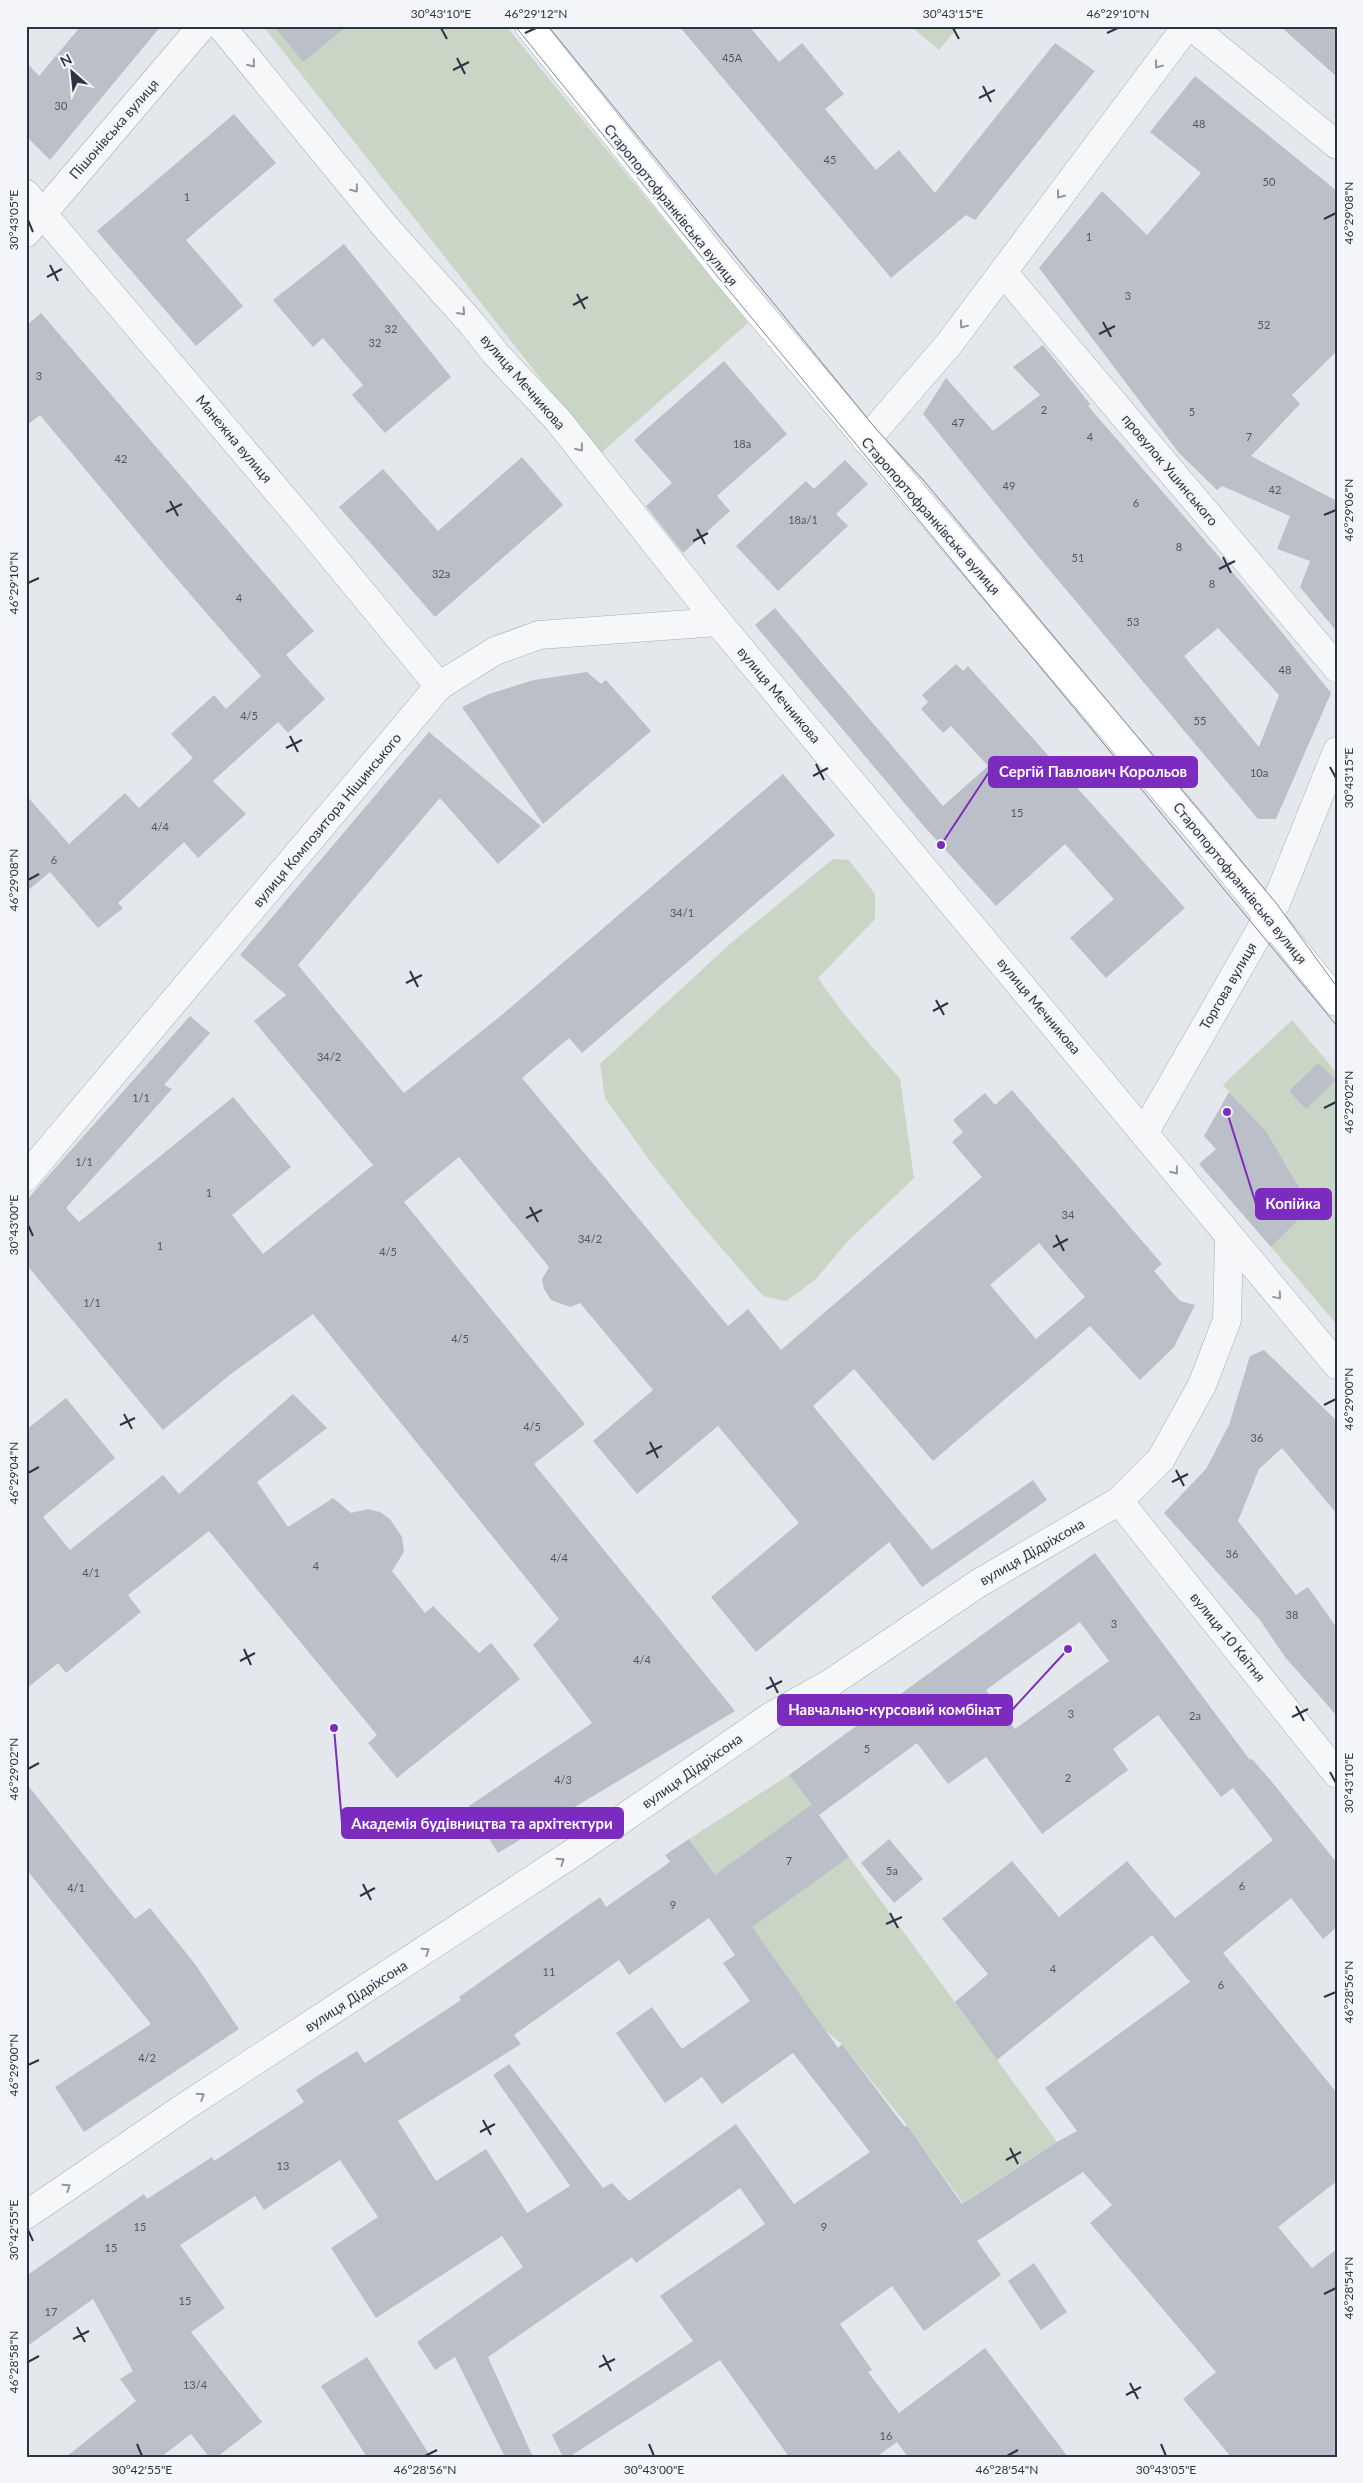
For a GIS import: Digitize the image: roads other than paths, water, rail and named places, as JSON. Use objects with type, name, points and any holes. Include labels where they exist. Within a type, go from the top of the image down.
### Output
[{"type":"main road","name":"Старопортофранківська вулиця","points":[[529,26],[729,276],[1204,837],[1337,1002]]},
{"type":"street","name":"Пішонівська вулиця","points":[[32,213],[202,26]]},
{"type":"street","name":"вулиця Мечникова","points":[[221,26],[388,230],[473,325],[495,353],[557,419],[718,622],[1337,1366]]},
{"type":"street","points":[[866,440],[949,344],[1189,26],[1337,145]]},
{"type":"street","name":"Манежна вулиця","points":[[32,213],[302,520],[439,686]]},
{"type":"street","name":"провулок Ушинського","points":[[1003,272],[1337,668]]},
{"type":"street","name":"вулиця Композитора Ніщинського","points":[[26,1177],[439,686],[495,651],[538,635],[718,622]]},
{"type":"street","name":"Торгова вулиця","points":[[1144,1133],[1276,903],[1337,750]]},
{"type":"street","name":"вулиця Дідріхсона","points":[[26,2215],[186,2106],[568,1856],[770,1717],[829,1684],[978,1583],[1119,1501],[1161,1458],[1202,1385],[1227,1320],[1230,1239]]},
{"type":"street","name":"вулиця 10 Квітня","points":[[1119,1501],[1337,1774]]},
{"type":"tram line","points":[[515,26],[722,282],[1337,1026]]},
{"type":"tram line","points":[[548,26],[876,429],[925,482],[1276,903],[1337,987]]},
{"type":"place","name":"Сергій Павлович Корольов","points":[[941,845]]},
{"type":"place","name":"Копiйка","points":[[1227,1112]]},
{"type":"place","name":"Навчально-курсовий комбінат","points":[[1068,1649]]},
{"type":"place","name":"Академія будівництва та архітектури","points":[[334,1728]]}]
